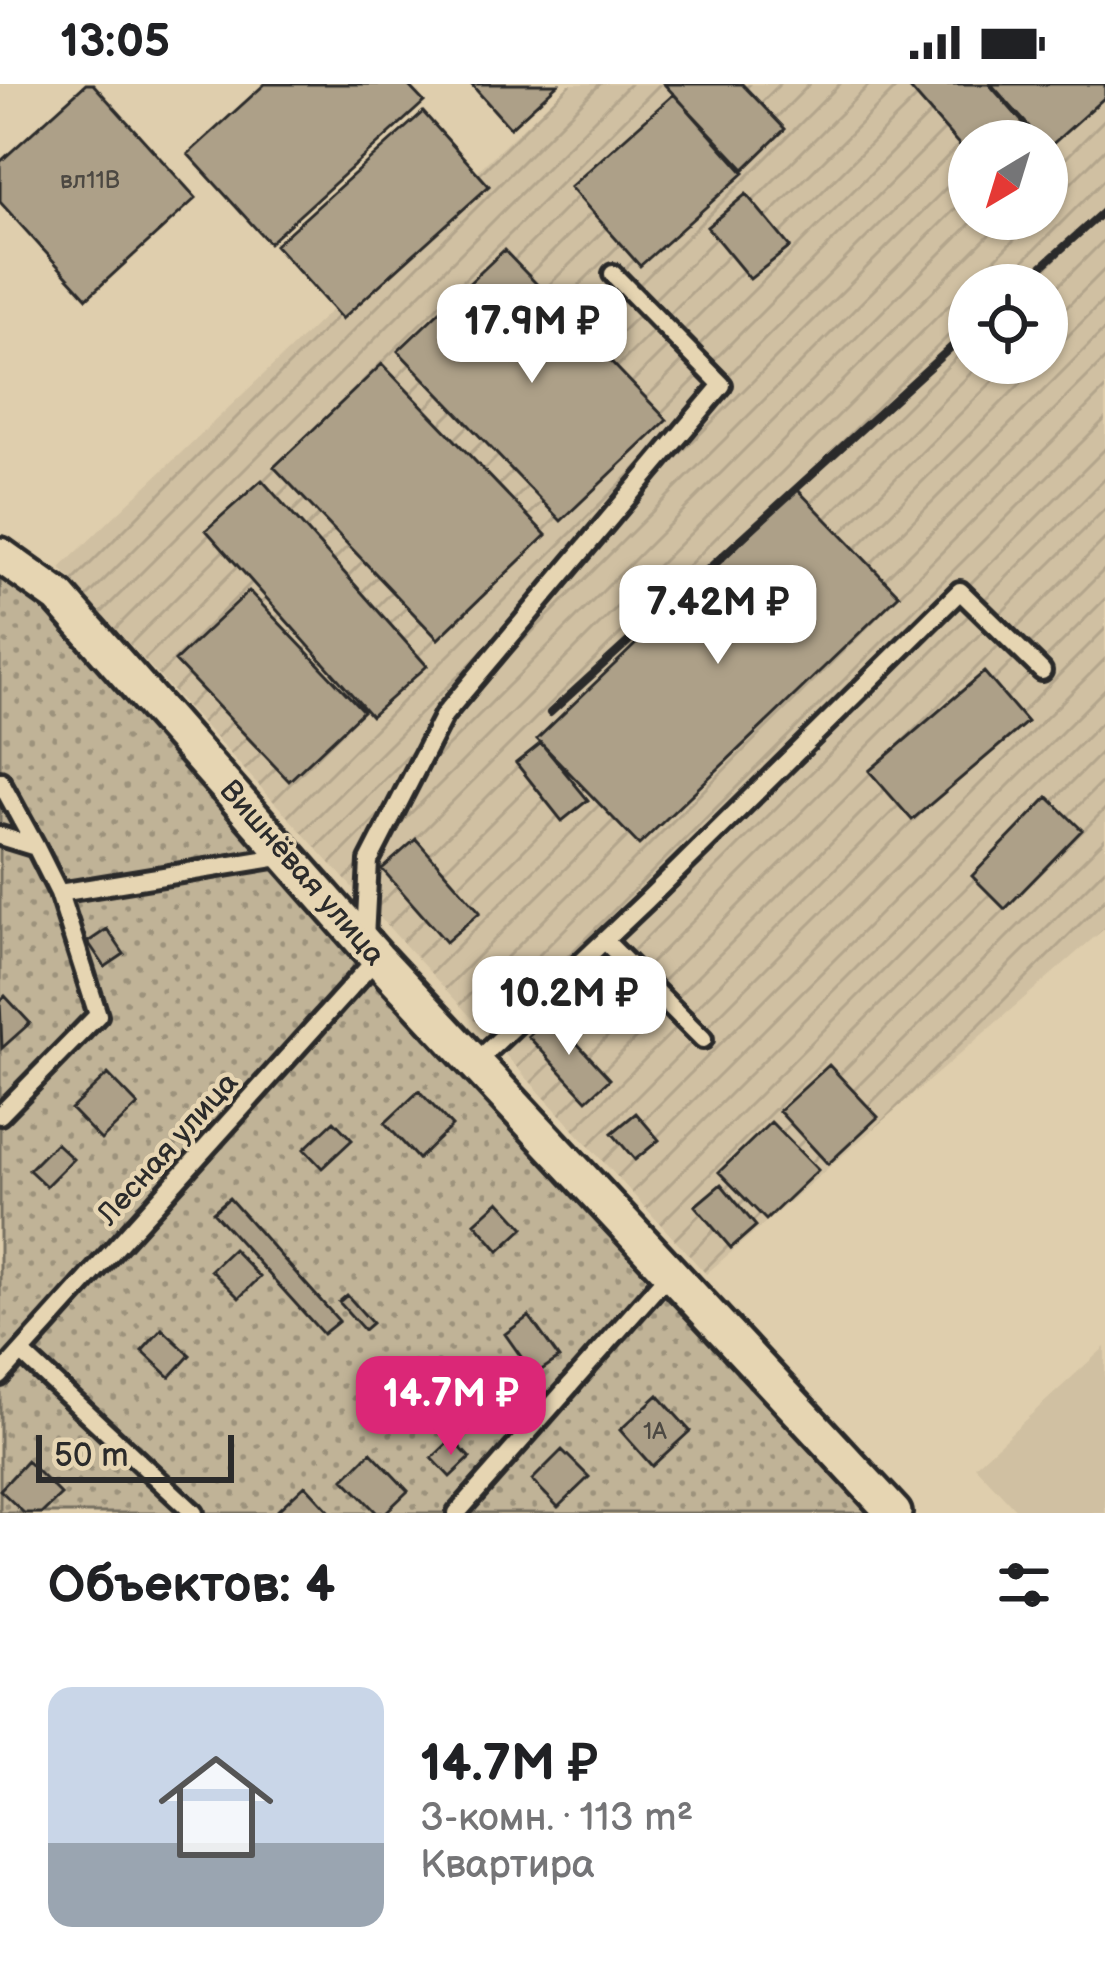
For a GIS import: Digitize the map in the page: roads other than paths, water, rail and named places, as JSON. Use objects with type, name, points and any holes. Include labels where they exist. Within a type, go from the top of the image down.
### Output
[{"type":"street","name":"Вишнёвая улица","points":[[0,555],[59,597],[371,952],[894,1513]]},
{"type":"lane","points":[[371,952],[369,861],[444,715],[722,385],[613,274]]},
{"type":"lane","points":[[475,1063],[960,591],[1042,671]]},
{"type":"lane","points":[[0,781],[59,893],[98,1015],[0,1115]]},
{"type":"lane","points":[[0,836],[36,847]]},
{"type":"lane","points":[[59,893],[286,856]]},
{"type":"lane","points":[[604,941],[703,1039]]},
{"type":"lane","name":"Лесная улица","points":[[0,1376],[371,952]]},
{"type":"lane","points":[[457,1513],[671,1271]]},
{"type":"lane","points":[[22,1353],[194,1513]]},
{"type":"railway","points":[[1045,264],[1105,210]]},
{"type":"railway","points":[[550,713],[948,350]]}]
